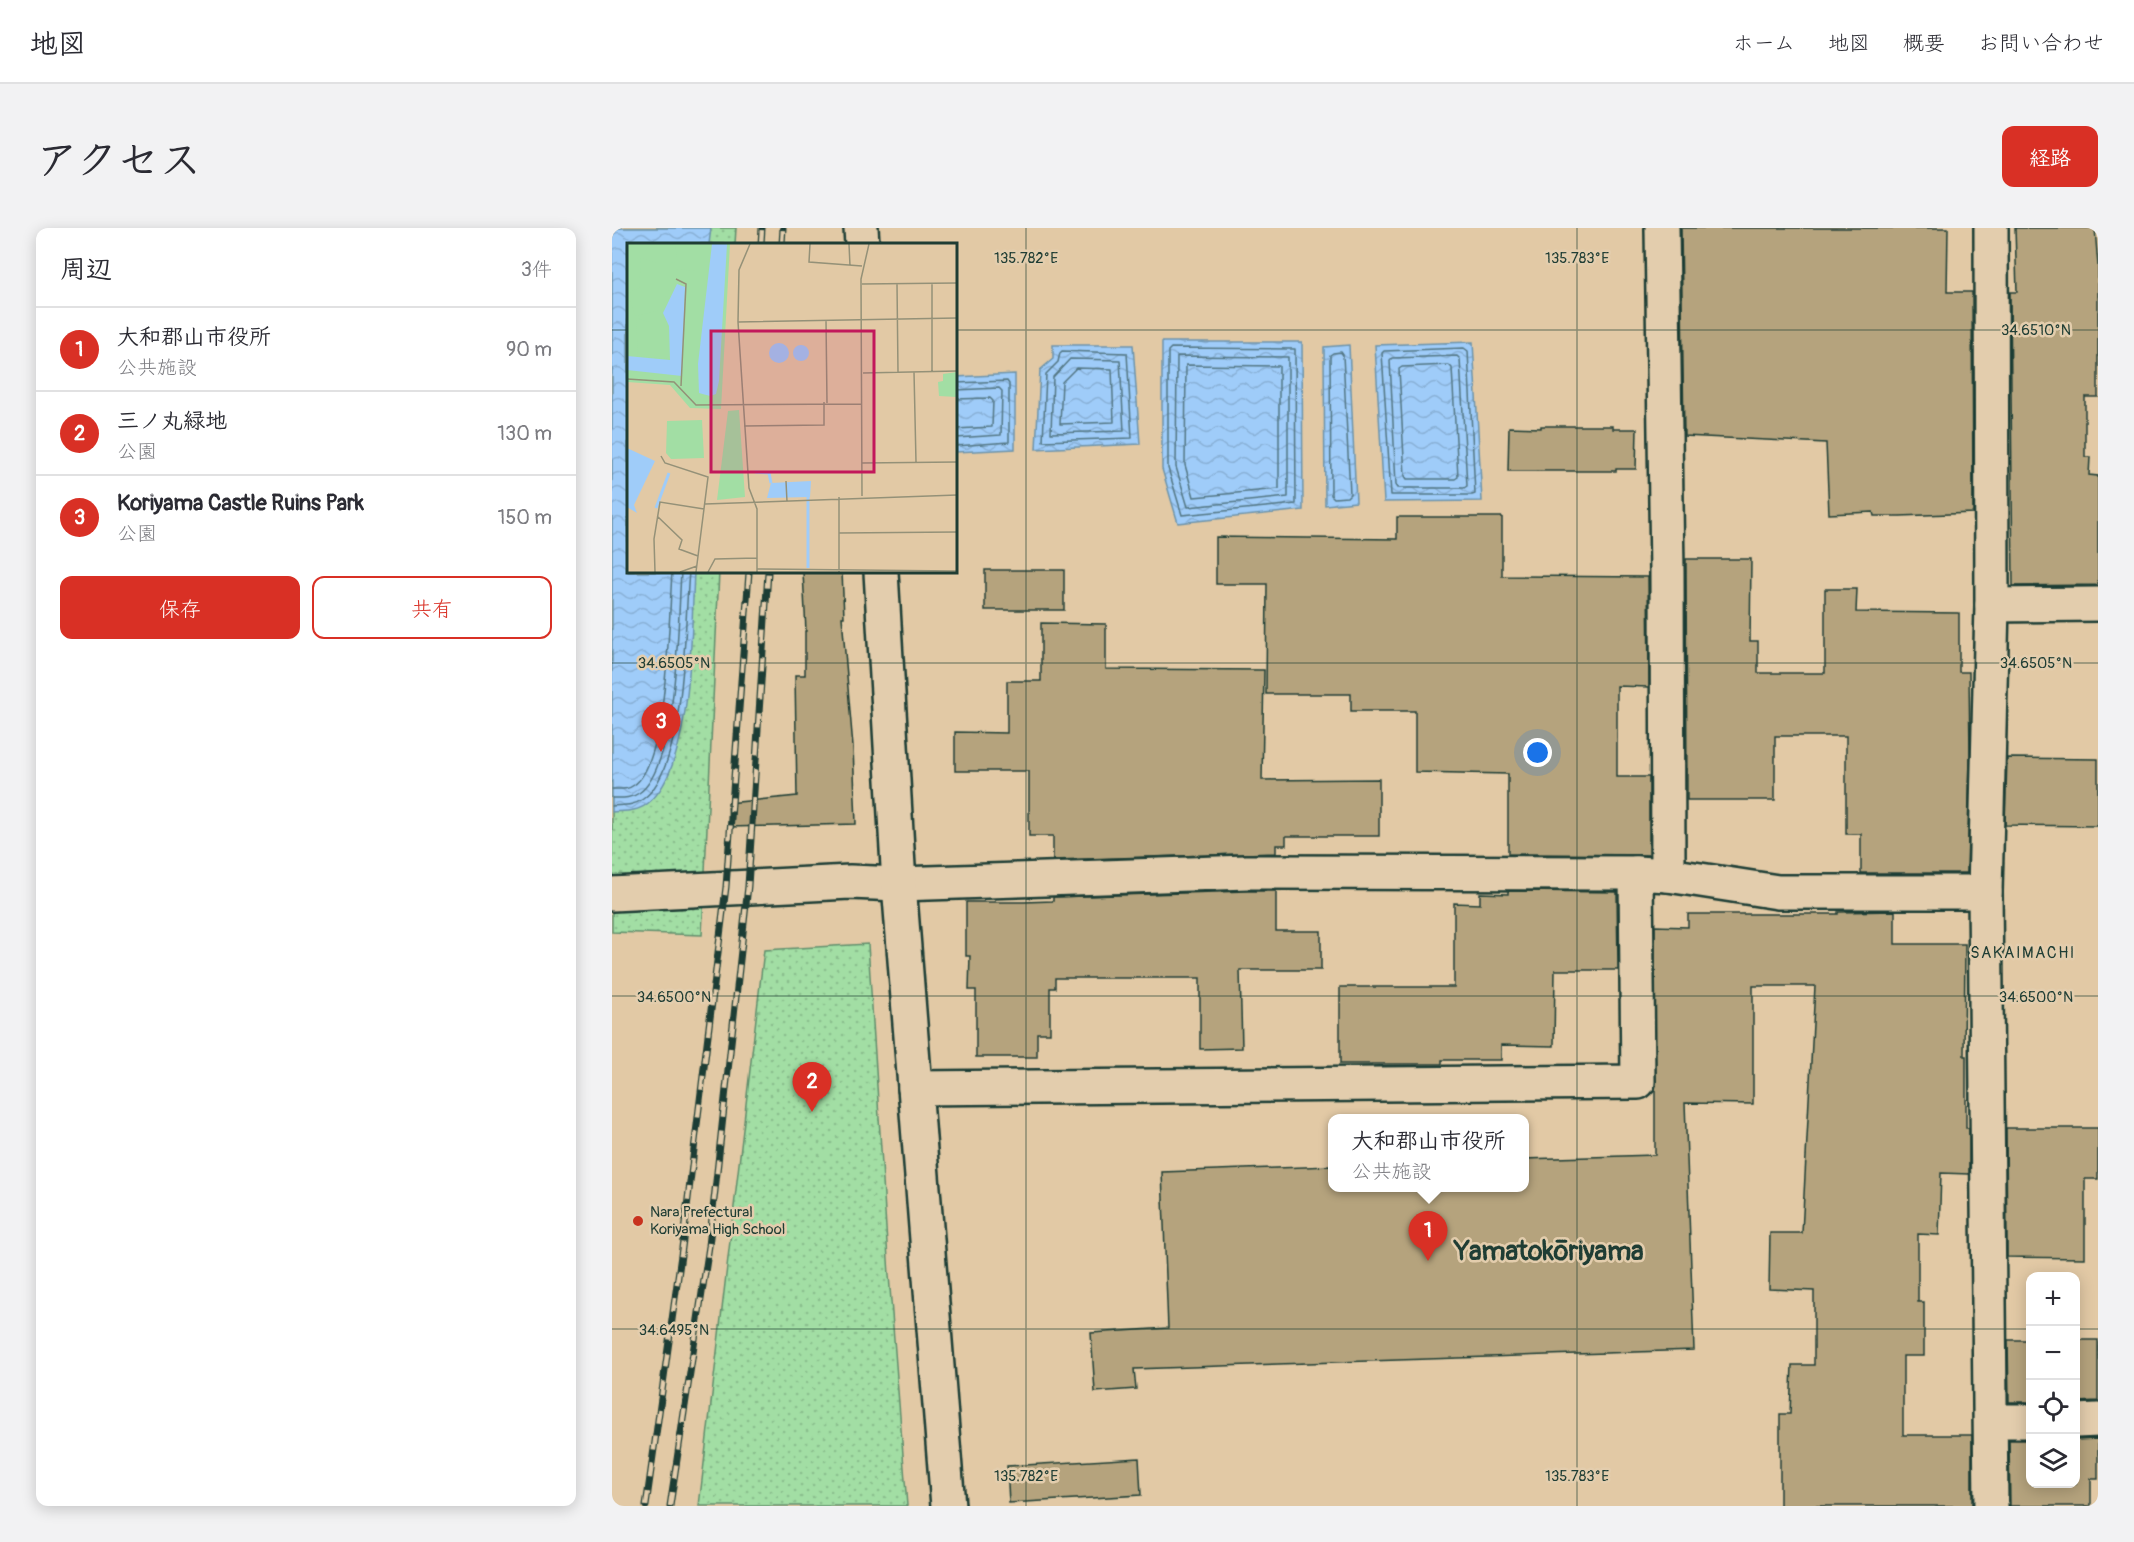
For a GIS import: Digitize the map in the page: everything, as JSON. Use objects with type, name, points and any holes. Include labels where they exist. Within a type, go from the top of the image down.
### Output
[{"type":"street","points":[[861,228],[862,243]]},
{"type":"street","points":[[915,1088],[1638,1082],[1652,874],[1667,572],[1662,228]]},
{"type":"street","points":[[1990,1506],[1984,892],[1992,605],[1991,228]]},
{"type":"street","points":[[881,573],[899,884],[948,1506]]},
{"type":"street","points":[[1992,605],[2098,604]]},
{"type":"street","points":[[612,894],[850,882],[899,884],[1247,872],[1652,874],[1778,892],[1984,892]]},
{"type":"street","points":[[2080,1421],[2098,1420]]},
{"type":"street","points":[[1990,1421],[2026,1421]]},
{"type":"green space","points":[[612,228],[736,228],[735,243],[627,243],[627,573],[719,573],[702,935],[612,932]]},
{"type":"green space","points":[[868,944],[889,1275],[907,1506],[699,1506],[764,950]]},
{"type":"water","points":[[612,228],[711,228],[709,243],[627,243],[627,573],[694,573],[687,696],[674,761],[662,786],[647,804],[635,810],[612,812]]},
{"type":"water","points":[[1162,342],[1302,342],[1303,510],[1178,523],[1162,469]]},
{"type":"water","points":[[1473,342],[1482,501],[1384,502],[1375,345]]},
{"type":"water","points":[[1053,345],[1133,345],[1140,444],[1036,449],[1040,370],[1053,359]]},
{"type":"water","points":[[1349,345],[1356,502],[1325,505],[1324,347]]},
{"type":"water","points":[[1015,374],[1015,449],[957,452],[957,377]]},
{"type":"building","points":[[1681,228],[1948,228],[1947,292],[1972,292],[1973,513],[1900,516],[1874,516],[1873,512],[1829,514],[1826,443],[1684,436]]},
{"type":"building","points":[[2015,228],[2095,228],[2098,266],[2098,397],[2085,397],[2085,457],[2090,457],[2089,475],[2098,476],[2098,585],[2013,586],[2010,292],[2017,292]]},
{"type":"building","points":[[1541,426],[1613,426],[1613,429],[1637,429],[1636,469],[1508,471],[1509,427],[1541,428]]},
{"type":"building","points":[[1397,517],[1502,517],[1502,576],[1648,577],[1649,687],[1617,686],[1617,777],[1649,777],[1649,855],[1508,854],[1508,774],[1415,772],[1415,711],[1351,711],[1351,694],[1266,694],[1267,584],[1216,584],[1216,537],[1397,539]]},
{"type":"building","points":[[1686,559],[1751,559],[1750,641],[1758,641],[1758,673],[1825,673],[1825,589],[1857,589],[1856,612],[1959,613],[1959,672],[1969,672],[1970,758],[1967,873],[1861,873],[1861,834],[1846,834],[1846,736],[1775,736],[1775,800],[1687,800]]},
{"type":"building","points":[[985,570],[1064,570],[1064,610],[985,610]]},
{"type":"building","points":[[803,573],[842,573],[844,617],[842,617],[853,747],[856,824],[729,827],[728,803],[797,796],[795,675],[805,675],[806,631]]},
{"type":"building","points":[[1041,623],[1106,624],[1106,669],[1264,670],[1262,780],[1379,779],[1379,836],[1286,836],[1286,845],[1276,845],[1276,853],[1053,860],[1053,836],[1029,836],[1029,771],[955,771],[955,732],[1007,733],[1007,681],[1041,681]]},
{"type":"building","points":[[2007,758],[2098,759],[2098,826],[2005,825]]},
{"type":"building","points":[[1276,891],[1276,931],[1321,931],[1321,970],[1240,970],[1242,1048],[1200,1049],[1200,978],[1055,978],[1055,988],[1050,988],[1050,1033],[1037,1033],[1037,1057],[976,1057],[976,990],[969,990],[970,956],[966,956],[966,902],[1053,901],[1053,897]]},
{"type":"building","points":[[1508,891],[1617,892],[1618,970],[1555,970],[1554,1046],[1501,1045],[1501,1060],[1442,1060],[1442,1064],[1340,1064],[1340,987],[1454,987],[1454,903],[1480,904],[1480,893],[1508,894]]},
{"type":"building","points":[[1895,911],[1895,944],[1965,944],[1964,1056],[1966,1056],[1966,1128],[1969,1128],[1969,1174],[1941,1173],[1939,1235],[1918,1234],[1918,1302],[1924,1302],[1924,1356],[1903,1356],[1903,1435],[1972,1435],[1972,1506],[1780,1506],[1780,1414],[1790,1414],[1792,1365],[1814,1365],[1814,1291],[1769,1289],[1770,1233],[1802,1233],[1815,986],[1753,986],[1753,1104],[1685,1103],[1694,1350],[1134,1369],[1136,1389],[1095,1392],[1091,1333],[1168,1328],[1162,1172],[1328,1166],[1328,1192],[1529,1192],[1529,1159],[1655,1155],[1655,926],[1688,927],[1688,914],[1838,914],[1838,912]]},
{"type":"building","points":[[2006,1128],[2098,1128],[2098,1179],[2085,1179],[2085,1258],[2007,1257]]},
{"type":"building","points":[[2008,1340],[2026,1340],[2026,1402],[2009,1402]]},
{"type":"building","points":[[2080,1340],[2098,1340],[2098,1401],[2080,1402]]},
{"type":"building","points":[[2098,1439],[2098,1479],[2091,1479],[2091,1506],[2010,1506],[2009,1440],[2026,1440],[2026,1488],[2080,1488],[2080,1440]]},
{"type":"building","points":[[1139,1458],[1141,1495],[1009,1503],[1007,1466]]},
{"type":"railway","points":[[761,243],[762,228]]},
{"type":"railway","points":[[782,243],[783,228]]},
{"type":"railway","points":[[646,1506],[682,1248],[726,887],[749,573]]},
{"type":"railway","points":[[670,1506],[709,1246],[748,886],[768,573]]},
{"type":"place","name":"Koriyama Castle Ruins Park","points":[[661,752]]},
{"type":"place","name":"三ノ丸緑地","points":[[812,1112]]},
{"type":"place","name":"Nara Prefectural Koriyama High School","points":[[638,1221]]},
{"type":"place","name":"大和郡山市役所","points":[[1428,1261]]},
{"type":"district","name":"SAKAIMACHI","points":[[2023,952]]},
{"type":"district","name":"Yamatokōriyama","points":[[1549,1251]]}]
